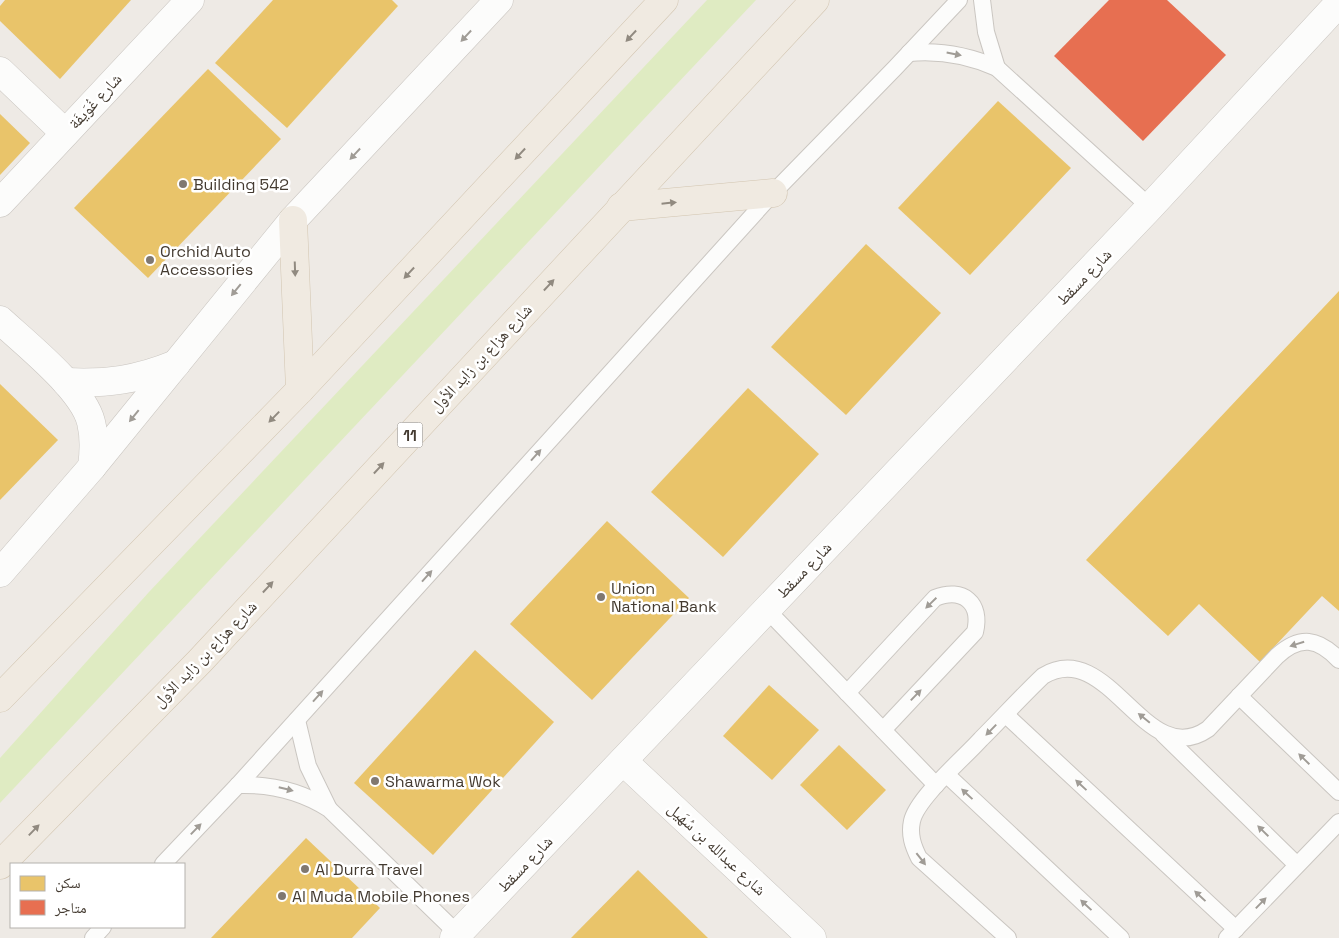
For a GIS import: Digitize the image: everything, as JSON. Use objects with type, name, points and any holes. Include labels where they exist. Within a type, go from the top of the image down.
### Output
[{"type":"main road","points":[[0,698],[300,390],[664,0]]},
{"type":"main road","name":"شارع هزاع بن زايد الأول","points":[[0,865],[200,661],[815,0]]},
{"type":"main road","points":[[621,207],[773,192]]},
{"type":"main road","points":[[293,220],[300,390]]},
{"type":"street","name":"شارع غُوَيفَة","points":[[0,203],[190,0]]},
{"type":"street","points":[[0,572],[92,467],[293,220],[499,0]]},
{"type":"street","name":"شارع مسقط","points":[[456,936],[1150,207],[1339,3]]},
{"type":"street","points":[[0,71],[66,133]]},
{"type":"street","points":[[0,320],[66,382],[81,399],[91,421],[95,444],[92,467]]},
{"type":"street","points":[[66,382],[94,384],[122,381],[149,375],[176,364]]},
{"type":"street","name":"شارع عبدالله بن سُهَيل","points":[[623,761],[812,938]]},
{"type":"lane","points":[[164,863],[238,785],[773,192],[959,0]]},
{"type":"lane","points":[[982,0],[986,32],[997,68]]},
{"type":"lane","points":[[909,53],[945,52],[980,61],[997,68],[1150,207]]},
{"type":"lane","points":[[847,693],[935,598],[946,594],[958,594],[968,600],[975,609],[978,621],[975,632],[882,730]]},
{"type":"lane","points":[[767,610],[882,730],[942,780],[1122,938]]},
{"type":"lane","points":[[1162,733],[1180,739],[1200,735],[1208,729],[1285,648],[1295,643],[1318,643],[1328,649],[1339,660]]},
{"type":"lane","points":[[1008,938],[919,858],[910,834],[912,820],[917,808],[942,780],[1043,676],[1052,670],[1070,667],[1089,673],[1162,733],[1298,865]]},
{"type":"lane","points":[[1239,696],[1339,792]]},
{"type":"lane","points":[[1006,715],[1232,934],[1339,822]]},
{"type":"lane","name":"شارع مسقط","points":[[296,720],[308,766],[329,809]]},
{"type":"lane","name":"شارع مسقط","points":[[238,785],[270,786],[286,789],[315,800],[329,809],[456,936]]},
{"type":"lane","points":[[93,938],[102,928]]},
{"type":"green space","points":[[707,0],[756,0],[0,803],[0,758],[149,592]]},
{"type":"building: سكن","points":[[5,0],[131,0],[60,79],[0,21],[0,6]]},
{"type":"building: سكن","points":[[273,0],[392,0],[398,6],[287,128],[215,63]]},
{"type":"building: سكن","points":[[208,69],[281,139],[148,278],[74,208]]},
{"type":"building: سكن","points":[[998,101],[1071,168],[970,275],[898,208]]},
{"type":"building: سكن","points":[[0,114],[30,143],[0,175]]},
{"type":"building: سكن","points":[[866,244],[941,313],[846,415],[771,347]]},
{"type":"building: سكن","points":[[1339,291],[1339,611],[1322,596],[1260,662],[1199,604],[1168,636],[1086,560]]},
{"type":"building: سكن","points":[[0,384],[58,440],[0,500]]},
{"type":"building: سكن","points":[[748,388],[819,454],[723,557],[651,492]]},
{"type":"building: سكن","points":[[607,521],[689,598],[592,700],[510,624]]},
{"type":"building: سكن","points":[[475,650],[554,722],[433,855],[354,783]]},
{"type":"building: سكن","points":[[769,685],[819,730],[772,780],[723,736]]},
{"type":"building: سكن","points":[[839,745],[886,790],[847,830],[800,785]]},
{"type":"building: سكن","points":[[306,838],[380,908],[352,938],[211,938]]},
{"type":"building: سكن","points":[[638,870],[708,938],[571,938]]},
{"type":"building: متاجر","points":[[1109,0],[1167,0],[1226,55],[1143,141],[1054,56]]},
{"type":"place","name":"Building 542","points":[[183,184]]},
{"type":"place","name":"Orchid Auto Accessories","points":[[150,260]]},
{"type":"place","name":"Union National Bank","points":[[601,597]]},
{"type":"place","name":"Shawarma Wok","points":[[375,781]]},
{"type":"place","name":"Al Durra Travel","points":[[305,869]]},
{"type":"place","name":"Al Muda Mobile Phones","points":[[282,896]]}]
